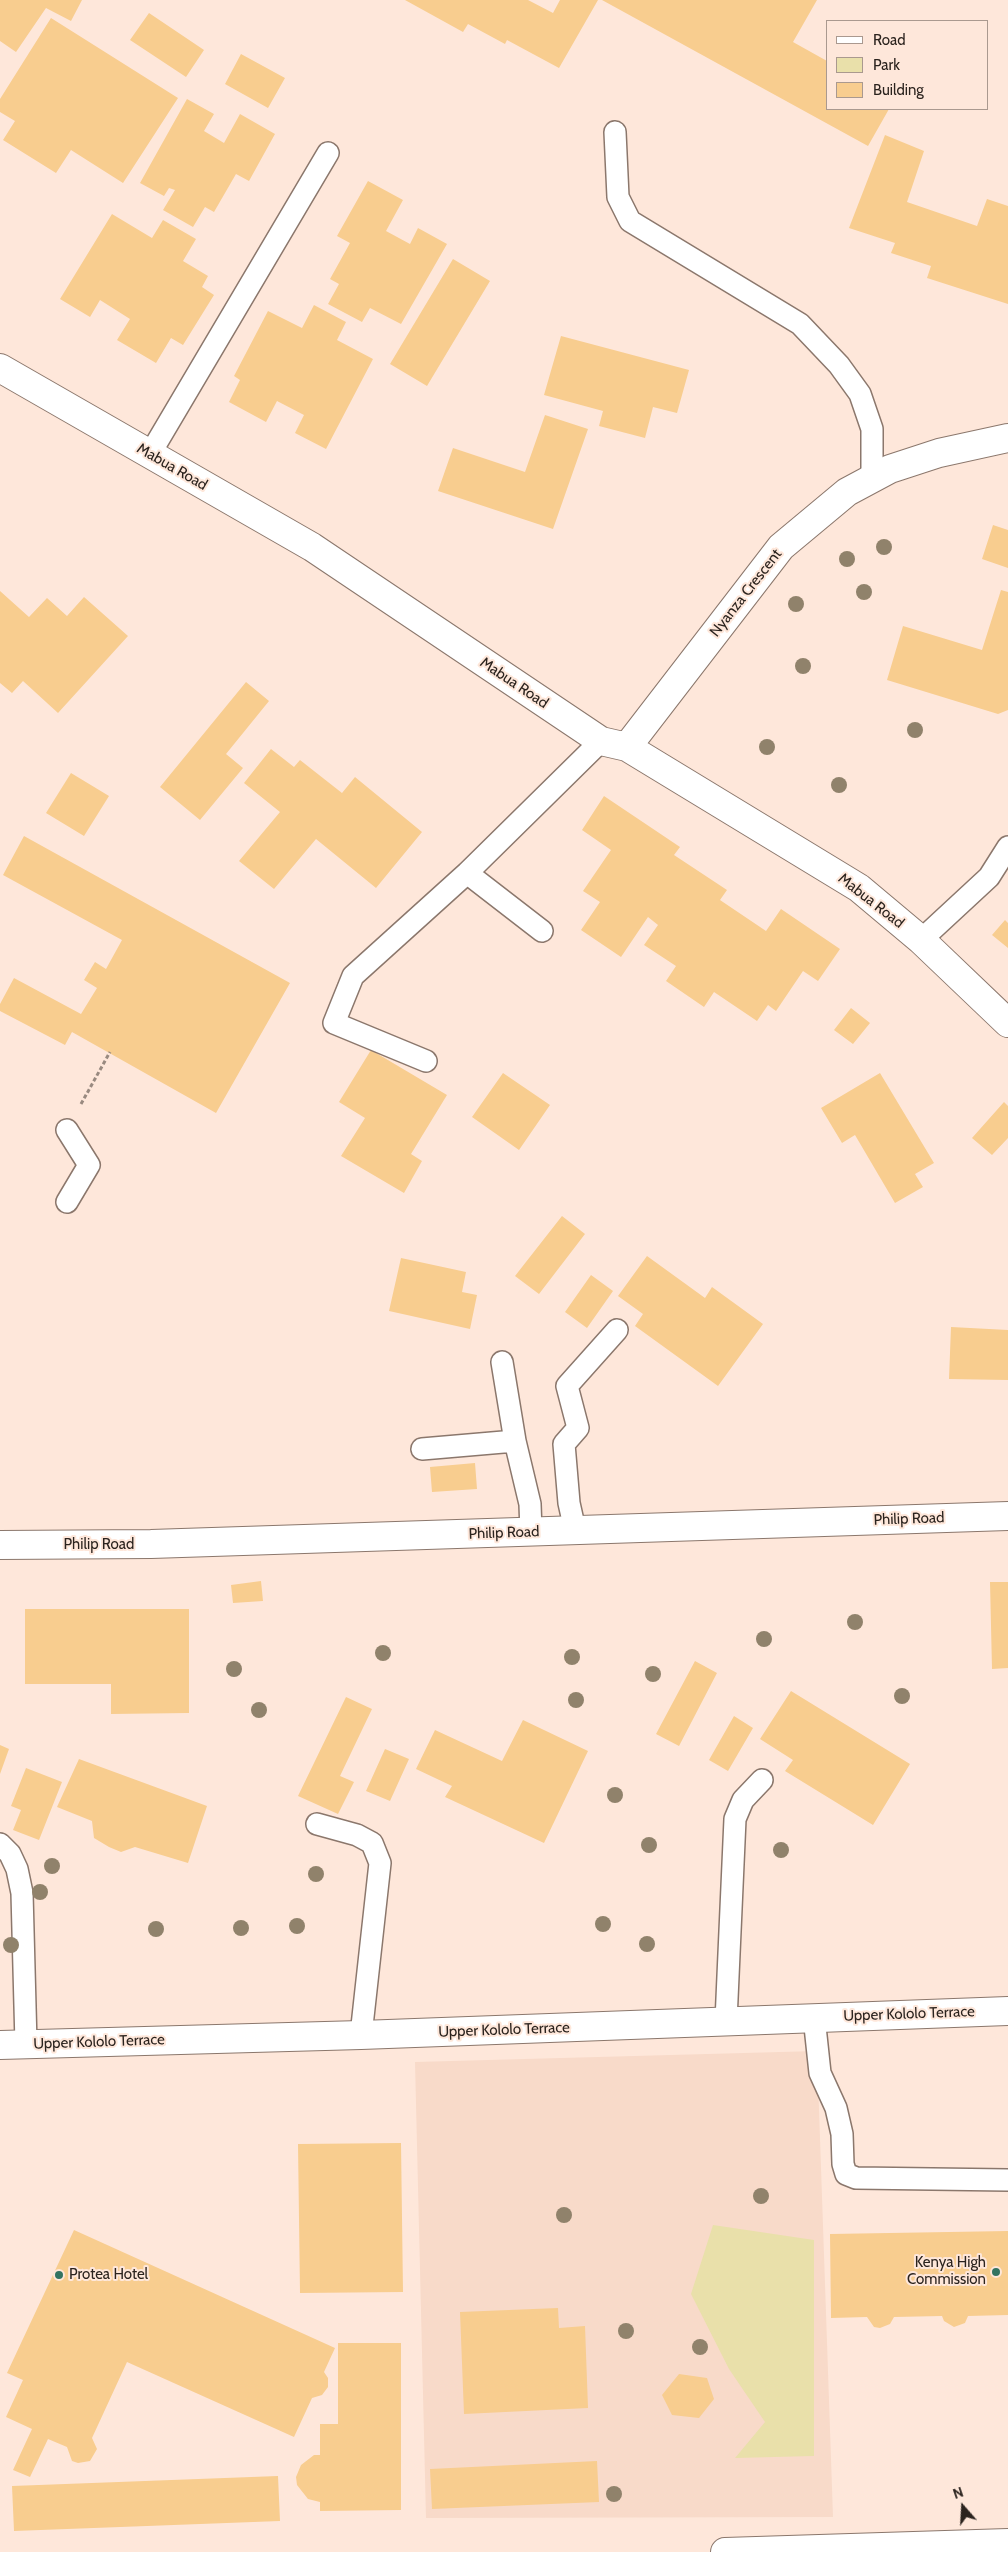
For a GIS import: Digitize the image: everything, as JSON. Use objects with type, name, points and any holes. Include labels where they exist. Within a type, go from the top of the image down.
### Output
[{"type":"street","name":"Mabua Road","points":[[0,368],[312,547],[601,741],[628,747],[859,888],[921,940],[1008,1023]]},
{"type":"street","name":"Nyanza Crescent","points":[[628,747],[781,546],[847,492],[890,469],[939,453],[1008,438]]},
{"type":"street","name":"Philip Road","points":[[0,1545],[160,1544],[1008,1516]]},
{"type":"street","name":"Upper Kololo Terrace","points":[[13,2045],[361,2035],[1008,2011]]},
{"type":"street","points":[[725,2552],[1002,2546]]},
{"type":"lane","points":[[615,132],[618,197],[630,221],[800,324],[839,365],[860,394],[872,429],[872,479]]},
{"type":"lane","points":[[150,454],[328,153]]},
{"type":"lane","points":[[426,1061],[334,1023],[353,976],[467,873],[601,741]]},
{"type":"lane","points":[[921,940],[989,876],[1008,848]]},
{"type":"lane","points":[[467,873],[542,931]]},
{"type":"lane","points":[[67,1130],[89,1165],[67,1202]]},
{"type":"lane","points":[[576,1530],[569,1502],[564,1444],[578,1428],[567,1386],[617,1330]]},
{"type":"lane","points":[[502,1362],[515,1441],[530,1504],[530,1532]]},
{"type":"lane","points":[[422,1449],[515,1441]]},
{"type":"lane","points":[[726,2021],[735,1819],[743,1800],[762,1780]]},
{"type":"lane","points":[[317,1824],[357,1835],[372,1843],[380,1863],[361,2035]]},
{"type":"lane","points":[[0,1844],[10,1854],[18,1869],[22,1893],[13,2045]]},
{"type":"lane","points":[[814,2017],[820,2073],[836,2108],[842,2134],[843,2164],[846,2174],[856,2178],[1008,2180]]},
{"type":"path","points":[[67,1130],[110,1052]]},
{"type":"shaded area","points":[[817,2051],[833,2517],[426,2518],[415,2062]]},
{"type":"green space","points":[[713,2225],[814,2240],[814,2456],[735,2458],[765,2422],[729,2369],[691,2294]]},
{"type":"building","points":[[0,0],[82,0],[71,21],[46,8],[16,52],[0,41]]},
{"type":"building","points":[[405,0],[528,0],[553,13],[560,0],[598,0],[559,68],[507,40],[505,44],[468,24],[463,32]]},
{"type":"building","points":[[602,0],[817,0],[793,42],[826,60],[826,110],[888,110],[868,146]]},
{"type":"building","points":[[149,13],[204,50],[186,77],[130,40]]},
{"type":"building","points":[[51,18],[178,98],[123,183],[71,150],[56,173],[3,140],[15,121],[0,112],[0,99]]},
{"type":"building","points":[[241,54],[285,78],[268,108],[225,84]]},
{"type":"building","points":[[187,99],[214,114],[204,131],[224,143],[240,114],[275,134],[249,181],[236,174],[214,212],[205,207],[193,227],[163,210],[175,190],[169,188],[164,196],[140,183]]},
{"type":"building","points":[[885,135],[924,151],[907,202],[977,226],[987,199],[1008,206],[1008,304],[927,278],[931,266],[891,253],[895,243],[849,228]]},
{"type":"building","points":[[368,181],[403,200],[386,231],[410,244],[418,228],[447,244],[401,324],[370,308],[362,322],[328,304],[339,284],[330,279],[350,243],[337,236]]},
{"type":"building","points":[[112,214],[152,238],[163,220],[196,239],[183,261],[208,276],[202,287],[214,295],[183,345],[171,338],[156,363],[117,340],[130,319],[100,300],[90,317],[60,299]]},
{"type":"building","points":[[453,259],[490,281],[427,386],[390,364]]},
{"type":"building","points":[[314,305],[346,322],[337,340],[373,359],[326,449],[295,433],[304,415],[277,401],[266,422],[229,402],[240,380],[234,376],[268,311],[302,328]]},
{"type":"building","points":[[561,336],[689,370],[677,413],[653,407],[645,438],[599,426],[603,411],[544,395]]},
{"type":"building","points":[[545,415],[588,429],[553,529],[438,491],[453,448],[525,472]]},
{"type":"building","points":[[993,525],[1008,530],[1008,568],[982,559]]},
{"type":"building","points":[[1001,590],[1008,592],[1008,710],[998,714],[887,680],[903,626],[982,650]]},
{"type":"building","points":[[0,591],[29,617],[47,598],[67,616],[84,597],[128,636],[58,713],[23,681],[12,693],[0,683]]},
{"type":"building","points":[[246,682],[269,701],[226,754],[243,768],[200,820],[160,787]]},
{"type":"building","points":[[271,749],[294,767],[300,760],[342,793],[355,777],[422,832],[376,888],[316,839],[274,889],[239,861],[280,812],[244,783]]},
{"type":"building","points":[[71,773],[109,796],[84,836],[46,813]]},
{"type":"building","points":[[604,796],[680,847],[674,855],[727,890],[720,900],[766,931],[781,909],[840,949],[818,981],[803,971],[776,1011],[768,1005],[757,1021],[714,992],[704,1007],[666,981],[676,966],[644,945],[658,925],[648,917],[621,957],[581,930],[600,902],[583,891],[611,850],[582,830]]},
{"type":"building","points":[[24,836],[290,983],[216,1113],[72,1032],[65,1045],[0,1011],[0,1004],[14,978],[81,1014],[97,988],[84,980],[95,962],[106,969],[122,940],[3,875]]},
{"type":"building","points":[[1005,920],[1008,923],[1008,948],[992,935]]},
{"type":"building","points":[[851,1008],[870,1023],[853,1044],[834,1030]]},
{"type":"building","points":[[371,1050],[447,1095],[411,1154],[422,1161],[404,1193],[341,1156],[365,1118],[339,1102]]},
{"type":"building","points":[[503,1073],[550,1105],[519,1150],[472,1117]]},
{"type":"building","points":[[880,1073],[934,1163],[915,1174],[923,1187],[895,1203],[855,1135],[842,1143],[821,1108]]},
{"type":"building","points":[[1004,1102],[1008,1106],[1008,1138],[992,1155],[972,1138]]},
{"type":"building","points":[[562,1216],[585,1234],[539,1294],[515,1276]]},
{"type":"building","points":[[647,1256],[705,1298],[712,1287],[763,1324],[718,1386],[635,1326],[643,1314],[618,1296]]},
{"type":"building","points":[[401,1258],[466,1272],[462,1292],[477,1295],[470,1329],[389,1311]]},
{"type":"building","points":[[591,1275],[613,1291],[587,1328],[565,1312]]},
{"type":"building","points":[[951,1327],[1008,1330],[1008,1380],[949,1379]]},
{"type":"building","points":[[475,1463],[477,1489],[432,1492],[430,1467]]},
{"type":"building","points":[[261,1581],[263,1601],[233,1603],[231,1585]]},
{"type":"building","points":[[990,1582],[1008,1582],[1008,1668],[992,1669]]},
{"type":"building","points":[[25,1609],[189,1609],[189,1713],[111,1714],[111,1684],[25,1684]]},
{"type":"building","points":[[695,1661],[717,1673],[679,1746],[656,1734]]},
{"type":"building","points":[[791,1691],[910,1764],[873,1825],[785,1771],[793,1760],[760,1739]]},
{"type":"building","points":[[346,1697],[372,1709],[340,1776],[354,1782],[338,1814],[298,1796]]},
{"type":"building","points":[[734,1716],[753,1728],[728,1771],[709,1760]]},
{"type":"building","points":[[523,1720],[588,1751],[544,1843],[445,1797],[452,1786],[416,1769],[435,1730],[502,1761]]},
{"type":"building","points":[[0,1745],[9,1749],[0,1774]]},
{"type":"building","points":[[385,1749],[409,1759],[390,1801],[366,1791]]},
{"type":"building","points":[[79,1759],[207,1806],[188,1863],[135,1847],[121,1852],[109,1847],[94,1838],[92,1821],[57,1807]]},
{"type":"building","points":[[26,1768],[62,1782],[39,1840],[13,1830],[21,1810],[11,1806]]},
{"type":"building","points":[[401,2143],[403,2292],[300,2293],[298,2144]]},
{"type":"building","points":[[74,2230],[335,2348],[324,2372],[328,2378],[328,2387],[322,2395],[312,2398],[294,2437],[127,2362],[92,2438],[97,2449],[90,2461],[78,2463],[72,2461],[67,2447],[48,2439],[30,2477],[13,2470],[32,2429],[6,2417],[23,2380],[7,2373]]},
{"type":"building","points":[[1008,2231],[1008,2315],[968,2316],[965,2323],[954,2327],[944,2321],[942,2316],[894,2317],[890,2324],[880,2328],[874,2327],[867,2317],[831,2318],[830,2234]]},
{"type":"building","points":[[558,2308],[559,2328],[585,2326],[588,2408],[464,2414],[460,2312]]},
{"type":"building","points":[[338,2343],[401,2343],[401,2510],[320,2511],[320,2502],[308,2499],[297,2485],[296,2477],[301,2465],[314,2455],[320,2455],[320,2424],[338,2424]]},
{"type":"building","points":[[679,2374],[707,2378],[714,2399],[699,2418],[672,2415],[662,2395]]},
{"type":"building","points":[[597,2461],[599,2502],[432,2509],[430,2469]]},
{"type":"building","points":[[278,2476],[280,2521],[14,2531],[12,2486]]},
{"type":"place","name":"Kenya High Commission","points":[[996,2272]]},
{"type":"place","name":"Protea Hotel","points":[[59,2275]]}]
